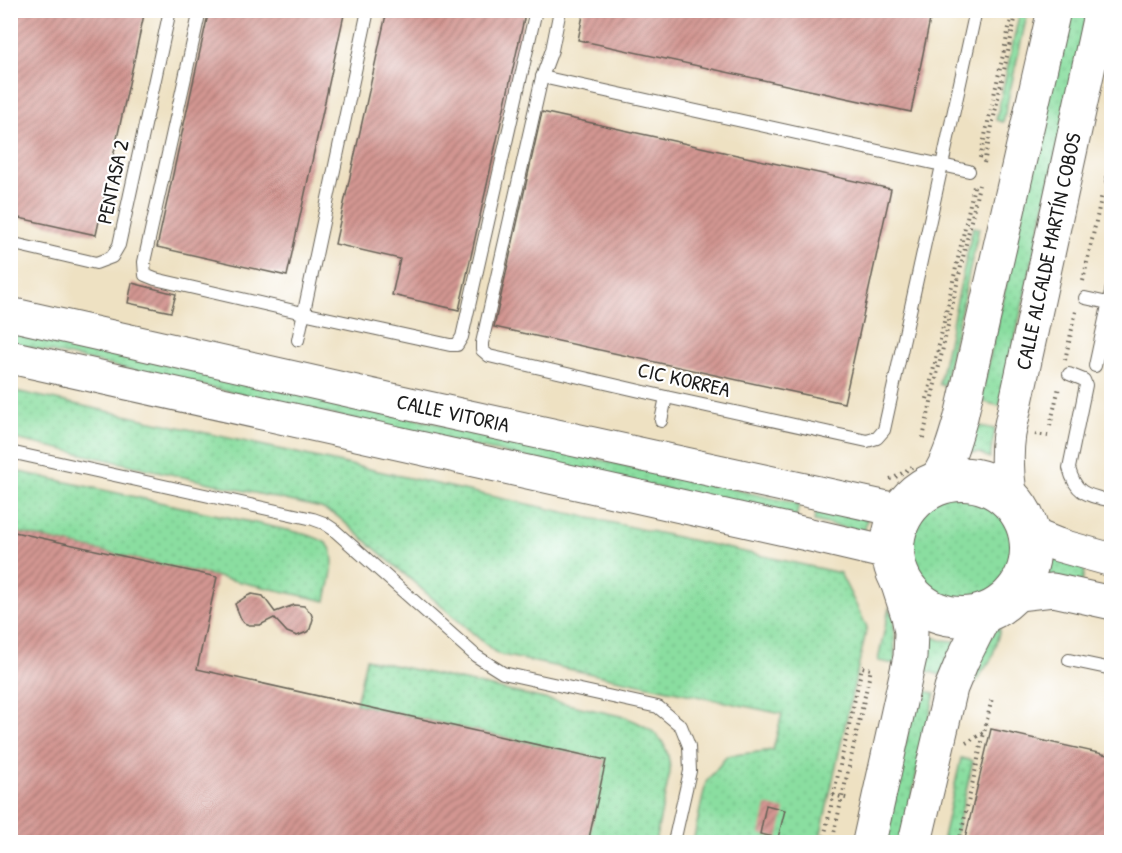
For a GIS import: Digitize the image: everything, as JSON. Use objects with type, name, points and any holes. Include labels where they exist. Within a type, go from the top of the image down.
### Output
[{"type":"main road","points":[[869,843],[910,657],[911,632],[908,616],[891,570],[888,554],[890,529],[897,510],[908,496],[932,477],[948,456],[956,436],[1054,10]]},
{"type":"main road","name":"CALLE ALCALDE MARTÍN COBOS","points":[[1010,493],[1007,467],[1009,434],[1101,10]]},
{"type":"main road","name":"CALLE VITORIA","points":[[10,314],[399,402],[897,510]]},
{"type":"main road","name":"CALLE VITORIA","points":[[10,357],[790,530],[888,554]]},
{"type":"main road","points":[[898,585],[921,609],[952,620],[968,620],[997,612],[1008,604],[1018,594],[1032,565],[1033,535],[1027,516],[1010,493],[988,479],[975,476],[962,474],[932,477]]},
{"type":"main road","points":[[1033,535],[1058,545],[1112,560]]},
{"type":"main road","points":[[1018,594],[1053,590],[1112,603]]},
{"type":"main road","points":[[915,843],[951,688],[984,617]]},
{"type":"street","points":[[932,477],[954,488],[975,489],[994,497],[1016,519],[1023,549],[1020,570],[1010,588],[994,601],[974,609],[952,610],[922,596],[908,579],[901,559],[901,537],[909,516],[916,507],[934,494],[932,477]]},
{"type":"lane","name":"PENTASA 2","points":[[10,243],[96,262],[112,257],[119,245],[171,10]]},
{"type":"lane","points":[[200,10],[144,262],[145,275],[303,313],[457,345],[462,336],[536,10]]},
{"type":"lane","points":[[297,340],[368,10]]},
{"type":"lane","name":"CIC KORREA","points":[[560,10],[552,50],[542,77],[482,350],[489,356],[867,441],[877,438],[884,430],[976,10]]},
{"type":"lane","points":[[542,77],[969,171]]},
{"type":"lane","points":[[1095,366],[1112,287]]},
{"type":"lane","points":[[1085,298],[1108,303]]},
{"type":"lane","points":[[1069,374],[1084,380],[1086,385],[1069,468],[1072,481],[1083,493],[1112,501]]},
{"type":"lane","points":[[662,421],[666,397]]},
{"type":"lane","points":[[10,453],[324,523],[476,656],[503,673],[658,707],[681,726],[689,746],[690,771],[674,843]]},
{"type":"lane","points":[[1069,660],[1112,669]]},
{"type":"path","points":[[1013,10],[1014,17]]},
{"type":"path","points":[[981,163],[1017,10]]},
{"type":"path","points":[[1014,17],[1023,19]]},
{"type":"path","points":[[923,439],[977,183],[927,399]]},
{"type":"path","points":[[884,480],[932,477]]},
{"type":"path","points":[[823,843],[862,667],[871,669],[832,843]]},
{"type":"path","points":[[959,843],[992,698]]},
{"type":"path","points":[[833,795],[856,801]]},
{"type":"green space","points":[[1020,11],[1028,11],[1003,122],[996,120]]},
{"type":"green space","points":[[1067,11],[1088,11],[1000,406],[980,401]]},
{"type":"green space","points":[[973,227],[979,228],[944,386],[939,384]]},
{"type":"green space","points":[[11,329],[799,504],[796,518],[11,343]]},
{"type":"green space","points":[[11,390],[840,573],[867,627],[819,842],[693,842],[706,782],[727,756],[773,750],[782,714],[497,654],[337,516],[321,508],[11,438]]},
{"type":"green space","points":[[975,425],[995,429],[990,458],[979,453],[967,452]]},
{"type":"green space","points":[[11,470],[316,538],[328,545],[333,557],[326,601],[11,531]]},
{"type":"green space","points":[[962,492],[983,496],[1002,508],[1014,527],[1018,548],[1014,569],[1002,588],[983,600],[962,604],[941,600],[922,588],[910,569],[906,548],[910,527],[922,508],[941,496]]},
{"type":"green space","points":[[817,508],[867,519],[864,532],[814,521]]},
{"type":"green space","points":[[1052,558],[1085,568],[1082,582],[1047,576]]},
{"type":"green space","points":[[889,608],[894,618],[895,664],[878,661]]},
{"type":"green space","points":[[996,628],[1000,629],[992,658],[975,683],[968,682]]},
{"type":"green space","points":[[926,634],[941,640],[957,641],[941,675],[922,670]]},
{"type":"green space","points":[[366,659],[625,717],[644,725],[663,743],[669,760],[670,772],[655,842],[588,842],[605,760],[356,704]]},
{"type":"green space","points":[[917,689],[935,693],[901,842],[884,842]]},
{"type":"green space","points":[[961,758],[973,761],[954,842],[942,842]]},
{"type":"building","points":[[10,10],[145,10],[96,235],[10,216]]},
{"type":"building","points":[[209,10],[345,10],[287,276],[157,247]]},
{"type":"building","points":[[387,10],[526,10],[459,310],[392,295],[400,259],[335,244]]},
{"type":"building","points":[[584,10],[932,10],[911,112],[578,40]]},
{"type":"building","points":[[542,112],[891,189],[844,403],[494,327]]},
{"type":"building","points":[[132,283],[176,294],[171,312],[128,303]]},
{"type":"building","points":[[10,531],[217,577],[197,669],[606,760],[588,843],[10,843]]},
{"type":"building","points":[[252,594],[263,596],[275,612],[294,605],[304,606],[313,619],[310,629],[297,636],[287,632],[274,618],[260,625],[244,623],[235,604]]},
{"type":"building","points":[[991,729],[1112,756],[1112,843],[964,843]]},
{"type":"building","points":[[766,805],[785,810],[778,838],[760,834]]}]
